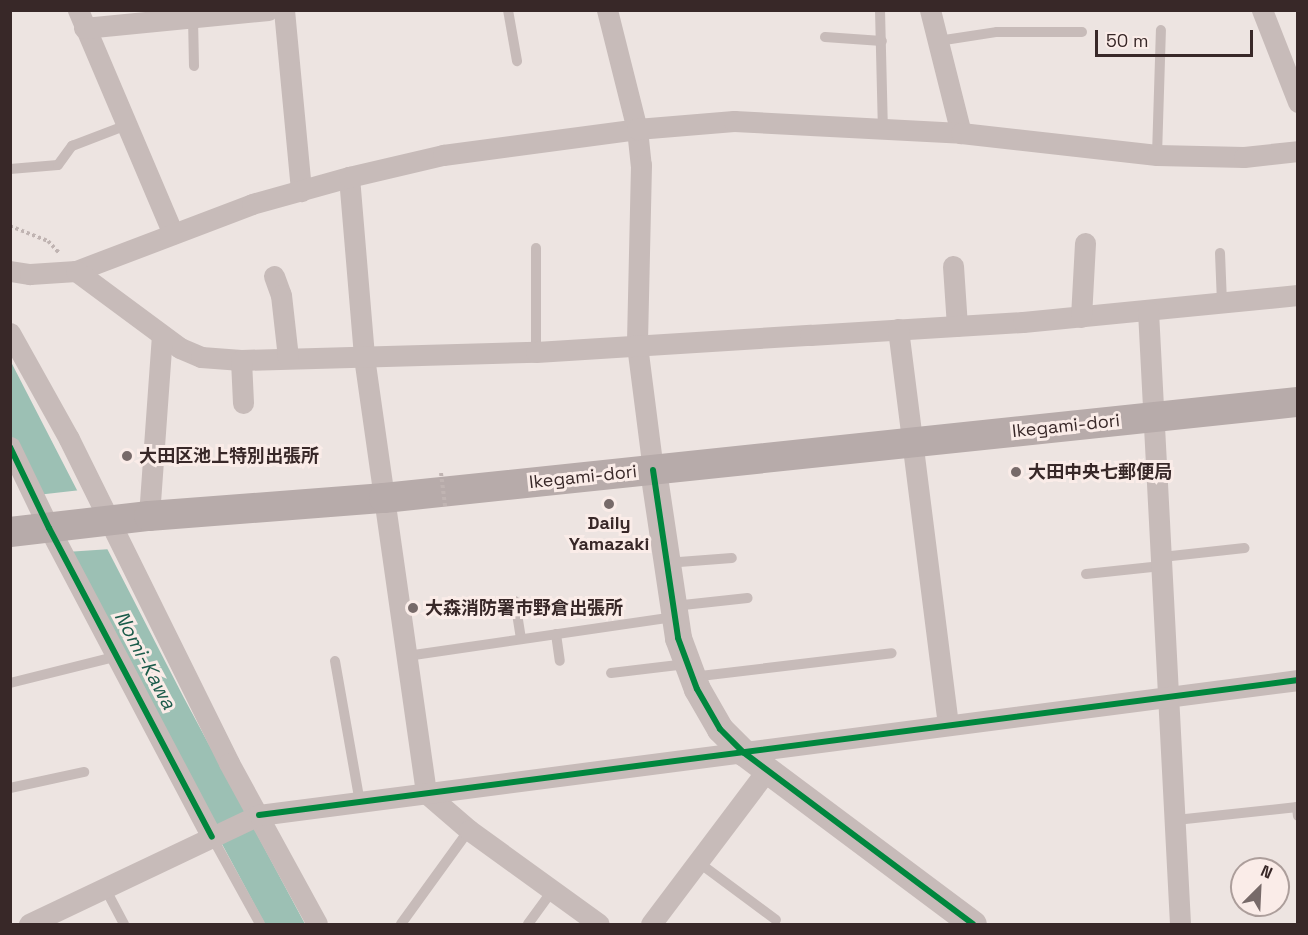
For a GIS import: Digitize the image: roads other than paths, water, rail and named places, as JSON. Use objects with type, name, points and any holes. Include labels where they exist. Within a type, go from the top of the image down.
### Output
[{"type":"main road","name":"Ikegami-dori","points":[[10,532],[149,516],[384,498],[1298,402]]},
{"type":"street","points":[[173,234],[81,19],[193,18],[268,10]]},
{"type":"street","points":[[284,10],[301,191]]},
{"type":"street","points":[[607,10],[637,129],[641,165],[637,345],[672,612],[689,670],[720,729],[743,752],[973,924]]},
{"type":"street","points":[[930,10],[962,134]]},
{"type":"street","points":[[1262,10],[1298,102]]},
{"type":"street","points":[[10,271],[76,271],[252,204],[349,177],[443,155],[637,129],[734,121],[962,134],[1156,155],[1244,157],[1298,151]]},
{"type":"street","points":[[349,177],[364,357],[426,792],[469,830],[599,924]]},
{"type":"street","points":[[1081,317],[1085,243]]},
{"type":"street","points":[[953,266],[957,326]]},
{"type":"street","points":[[76,271],[162,336],[201,357],[241,360],[536,352],[1081,317],[1298,295]]},
{"type":"street","points":[[274,276],[281,295],[288,357]]},
{"type":"street","points":[[1148,310],[1180,924]]},
{"type":"street","points":[[898,329],[948,724]]},
{"type":"street","points":[[10,333],[69,439],[103,521],[256,816],[316,924]]},
{"type":"street","points":[[149,516],[162,336]]},
{"type":"street","points":[[241,360],[243,404]]},
{"type":"street","points":[[10,447],[214,836]]},
{"type":"street","points":[[41,922],[105,888],[256,816],[360,803],[524,773],[743,752],[1298,680]]},
{"type":"street","points":[[651,924],[767,770]]},
{"type":"lane","points":[[508,10],[517,61]]},
{"type":"lane","points":[[880,10],[883,129]]},
{"type":"lane","points":[[193,18],[194,66]]},
{"type":"lane","points":[[1156,155],[1161,30]]},
{"type":"lane","points":[[938,41],[998,32],[1082,32]]},
{"type":"lane","points":[[825,38],[882,41]]},
{"type":"lane","points":[[10,169],[58,165],[72,146],[127,125]]},
{"type":"lane","points":[[536,248],[536,352]]},
{"type":"lane","points":[[1220,253],[1222,303]]},
{"type":"lane","points":[[1086,574],[1245,548]]},
{"type":"lane","points":[[665,563],[732,558]]},
{"type":"lane","points":[[406,656],[556,634],[748,598]]},
{"type":"lane","points":[[515,601],[521,639]]},
{"type":"lane","points":[[556,634],[560,661]]},
{"type":"lane","points":[[611,674],[689,670],[892,653]]},
{"type":"lane","points":[[10,683],[119,656]]},
{"type":"lane","points":[[335,661],[360,803]]},
{"type":"lane","points":[[10,788],[84,772]]},
{"type":"lane","points":[[1176,820],[1297,807],[1298,816]]},
{"type":"lane","points":[[401,924],[469,830]]},
{"type":"lane","points":[[214,836],[260,924]]},
{"type":"lane","points":[[698,862],[776,920]]},
{"type":"lane","points":[[105,888],[124,924]]},
{"type":"lane","points":[[528,924],[552,891]]},
{"type":"water","name":"Nomi-Kawa","points":[[10,360],[184,698],[305,924],[265,924],[222,844],[11,436]]},
{"type":"place","name":"大田区池上特別出張所","points":[[127,456]]},
{"type":"place","name":"大田中央七郵便局","points":[[1016,472]]},
{"type":"place","name":"Daily Yamazaki","points":[[609,504]]},
{"type":"place","name":"大森消防署市野倉出張所","points":[[413,608]]}]
